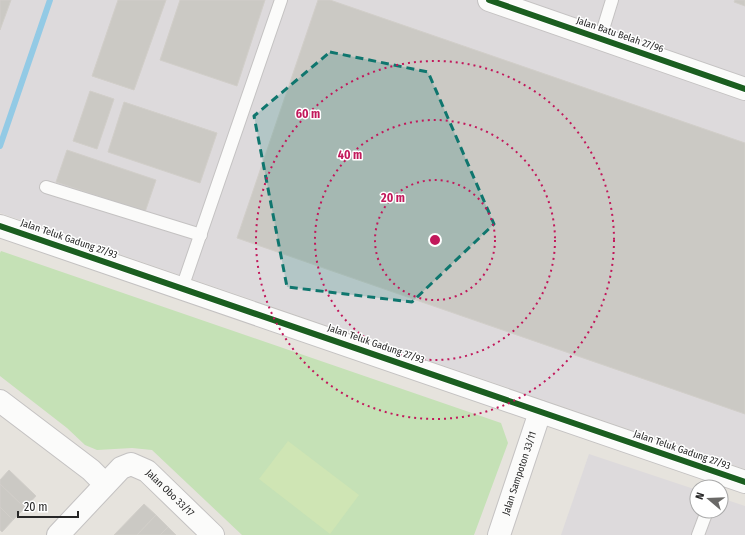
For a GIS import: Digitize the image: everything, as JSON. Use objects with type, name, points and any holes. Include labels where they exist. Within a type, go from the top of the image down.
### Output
[{"type":"street","name":"Jalan Batu Belah 27/96","points":[[489,0],[745,89]]},
{"type":"street","name":"Jalan Teluk Gadung 27/93","points":[[0,226],[540,412],[715,479]]},
{"type":"street","points":[[0,401],[91,470],[105,484],[58,535]]},
{"type":"street","name":"Jalan Sampoton 33/11","points":[[499,535],[540,412]]},
{"type":"street","name":"Jalan Obo 33/17","points":[[105,484],[121,468],[131,464],[147,471],[213,535]]},
{"type":"street","name":"Jalan Teluk Gadung 27/93","points":[[729,481],[745,482]]},
{"type":"lane","points":[[182,288],[281,0]]},
{"type":"lane","points":[[600,39],[612,0]]},
{"type":"lane","points":[[46,187],[201,235]]},
{"type":"lane","points":[[698,535],[704,519]]},
{"type":"highlighted area","points":[[330,52],[428,72],[494,224],[412,302],[287,287],[254,116]]},
{"type":"shaded area","points":[[0,0],[745,0],[745,469],[0,213]]},
{"type":"shaded area","points":[[589,454],[689,487],[689,519],[729,519],[729,501],[745,506],[745,535],[561,535]]},
{"type":"green space","points":[[1,251],[501,423],[508,443],[474,535],[242,535],[152,450],[132,448],[97,450],[85,445],[67,428],[0,376]]},
{"type":"green space","points":[[288,441],[359,495],[330,534],[259,479]]},
{"type":"building","points":[[0,0],[11,0],[0,30]]},
{"type":"building","points":[[118,0],[166,0],[134,90],[92,76]]},
{"type":"building","points":[[180,0],[265,0],[237,86],[160,60]]},
{"type":"building","points":[[318,0],[330,0],[745,143],[745,414],[237,238]]},
{"type":"building","points":[[735,0],[745,0],[745,6],[734,2]]},
{"type":"building","points":[[90,91],[114,99],[97,149],[73,141]]},
{"type":"building","points":[[124,102],[217,133],[200,183],[108,152]]},
{"type":"building","points":[[67,150],[156,180],[145,212],[56,182]]},
{"type":"building","points":[[9,470],[36,496],[25,508],[0,484],[0,480]]},
{"type":"building","points":[[0,484],[25,508],[13,520],[0,507]]},
{"type":"building","points":[[144,504],[156,515],[137,535],[114,535]]},
{"type":"building","points":[[0,507],[13,520],[2,532],[0,530]]},
{"type":"building","points":[[156,515],[168,527],[160,535],[137,535]]},
{"type":"building","points":[[168,527],[176,535],[160,535]]},
{"type":"waterway","points":[[0,146],[50,0]]},
{"type":"cycle path","points":[[489,0],[745,89]]},
{"type":"cycle path","points":[[0,226],[745,482]]}]
